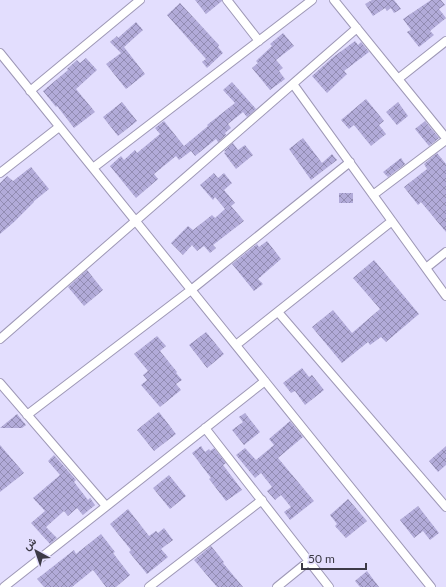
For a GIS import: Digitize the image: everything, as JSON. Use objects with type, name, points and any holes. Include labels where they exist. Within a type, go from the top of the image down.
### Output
[{"type":"street","points":[[30,91],[140,0]]},
{"type":"street","points":[[226,0],[259,41]]},
{"type":"street","points":[[93,168],[312,0]]},
{"type":"street","points":[[334,0],[446,139],[373,195]]},
{"type":"street","points":[[0,339],[357,28]]},
{"type":"street","points":[[398,79],[446,41]]},
{"type":"street","points":[[0,53],[431,587]]},
{"type":"street","points":[[293,84],[446,296]]},
{"type":"street","points":[[0,173],[59,127]]},
{"type":"street","points":[[27,415],[191,290],[350,162]]},
{"type":"street","points":[[236,345],[392,221]]},
{"type":"street","points":[[426,268],[446,252]]},
{"type":"street","points":[[278,312],[446,507]]},
{"type":"street","points":[[4,587],[265,381]]},
{"type":"street","points":[[0,383],[106,506]]},
{"type":"street","points":[[205,428],[330,587]]},
{"type":"street","points":[[149,587],[262,500]]},
{"type":"street","points":[[276,587],[309,561]]},
{"type":"building","points":[[195,0],[222,0],[222,1],[206,14]]},
{"type":"building","points":[[372,0],[394,0],[401,9],[394,13],[391,8],[387,11],[385,8],[373,16],[365,4]]},
{"type":"building","points":[[431,0],[441,0],[445,5],[439,9],[446,18],[430,31],[434,35],[419,47],[407,32],[411,30],[403,19]]},
{"type":"building","points":[[180,3],[219,45],[218,47],[223,53],[207,68],[202,62],[206,59],[167,15]]},
{"type":"building","points":[[136,22],[143,30],[124,47],[145,74],[126,89],[106,64],[121,53],[110,42],[117,36],[118,38]]},
{"type":"building","points":[[283,33],[294,46],[276,60],[283,68],[279,71],[285,79],[270,90],[252,68],[258,63],[256,61],[272,46],[270,44]]},
{"type":"building","points":[[355,41],[358,45],[361,42],[369,52],[344,71],[347,74],[327,93],[312,76],[332,58]]},
{"type":"building","points":[[86,58],[97,70],[76,89],[95,112],[74,128],[43,91],[68,70],[67,69],[77,60],[80,63]]},
{"type":"building","points":[[232,82],[256,109],[247,117],[243,112],[228,124],[231,128],[225,133],[226,135],[218,142],[216,139],[195,156],[191,151],[179,160],[176,156],[154,174],[158,179],[136,198],[110,166],[121,156],[124,160],[135,150],[137,153],[160,134],[155,128],[164,121],[184,146],[208,126],[207,125],[235,103],[223,90]]},
{"type":"building","points":[[366,99],[384,121],[379,125],[386,134],[371,146],[354,125],[349,129],[341,120]]},
{"type":"building","points":[[122,102],[137,121],[118,136],[103,117]]},
{"type":"building","points":[[398,102],[408,116],[397,125],[386,112]]},
{"type":"building","points":[[425,121],[439,138],[429,146],[415,129]]},
{"type":"building","points":[[303,138],[322,163],[332,154],[337,160],[311,180],[289,149]]},
{"type":"building","points":[[233,143],[238,150],[245,145],[253,155],[236,169],[224,153],[226,152],[224,151]]},
{"type":"building","points":[[437,153],[446,164],[446,232],[421,202],[418,205],[404,187],[427,169],[424,164]]},
{"type":"building","points":[[401,158],[405,164],[388,177],[383,172]]},
{"type":"building","points":[[31,167],[49,189],[33,202],[0,234],[0,183],[7,176],[13,181]]},
{"type":"building","points":[[214,173],[218,178],[224,173],[232,183],[224,190],[235,203],[231,206],[244,221],[213,245],[216,248],[210,253],[204,246],[197,251],[192,245],[183,255],[171,243],[188,226],[193,230],[212,215],[215,218],[225,209],[215,197],[213,200],[200,185]]},
{"type":"building","points":[[339,193],[353,193],[353,203],[339,203]]},
{"type":"building","points":[[267,241],[281,259],[258,279],[263,284],[254,291],[232,264],[257,244],[259,247]]},
{"type":"building","points":[[374,260],[419,314],[386,342],[381,337],[370,345],[368,342],[342,363],[312,327],[333,310],[352,333],[380,309],[353,278]]},
{"type":"building","points":[[87,270],[103,290],[84,306],[68,287]]},
{"type":"building","points":[[206,332],[224,354],[207,368],[189,345]]},
{"type":"building","points":[[157,336],[166,346],[160,351],[182,380],[176,384],[181,390],[160,407],[141,385],[147,380],[143,375],[148,371],[134,354]]},
{"type":"building","points":[[302,368],[309,377],[312,375],[324,390],[305,405],[295,391],[291,393],[283,383]]},
{"type":"building","points":[[159,412],[176,434],[154,451],[137,430]]},
{"type":"building","points":[[245,413],[260,432],[244,445],[232,430],[243,422],[239,417]]},
{"type":"building","points":[[17,414],[26,425],[22,428],[0,428]]},
{"type":"building","points":[[290,421],[303,437],[278,458],[314,501],[290,520],[284,512],[291,507],[281,495],[275,500],[267,491],[272,487],[261,473],[255,478],[236,455],[245,448],[256,460],[274,445],[269,439]]},
{"type":"building","points":[[0,445],[24,473],[0,492]]},
{"type":"building","points":[[201,446],[205,452],[214,448],[226,463],[223,465],[242,490],[226,501],[192,453]]},
{"type":"building","points":[[446,446],[446,465],[438,472],[429,461]]},
{"type":"building","points":[[54,455],[76,480],[74,482],[88,500],[90,498],[95,505],[83,515],[77,508],[68,516],[64,511],[46,527],[57,538],[50,544],[31,523],[45,511],[33,498],[60,475],[48,461]]},
{"type":"building","points":[[169,475],[186,496],[170,509],[153,488]]},
{"type":"building","points":[[348,499],[367,521],[346,538],[335,526],[337,524],[330,515]]},
{"type":"building","points":[[418,506],[439,533],[430,540],[423,531],[414,538],[400,520]]},
{"type":"building","points":[[128,509],[149,536],[156,531],[158,533],[164,528],[173,540],[161,549],[168,557],[147,574],[129,552],[131,550],[110,524]]},
{"type":"building","points":[[101,534],[130,575],[116,587],[106,587],[93,570],[72,587],[44,587],[37,579],[74,550],[76,554]]},
{"type":"building","points":[[211,546],[243,587],[217,587],[194,560]]},
{"type":"building","points":[[367,571],[379,587],[360,587],[355,581]]}]
